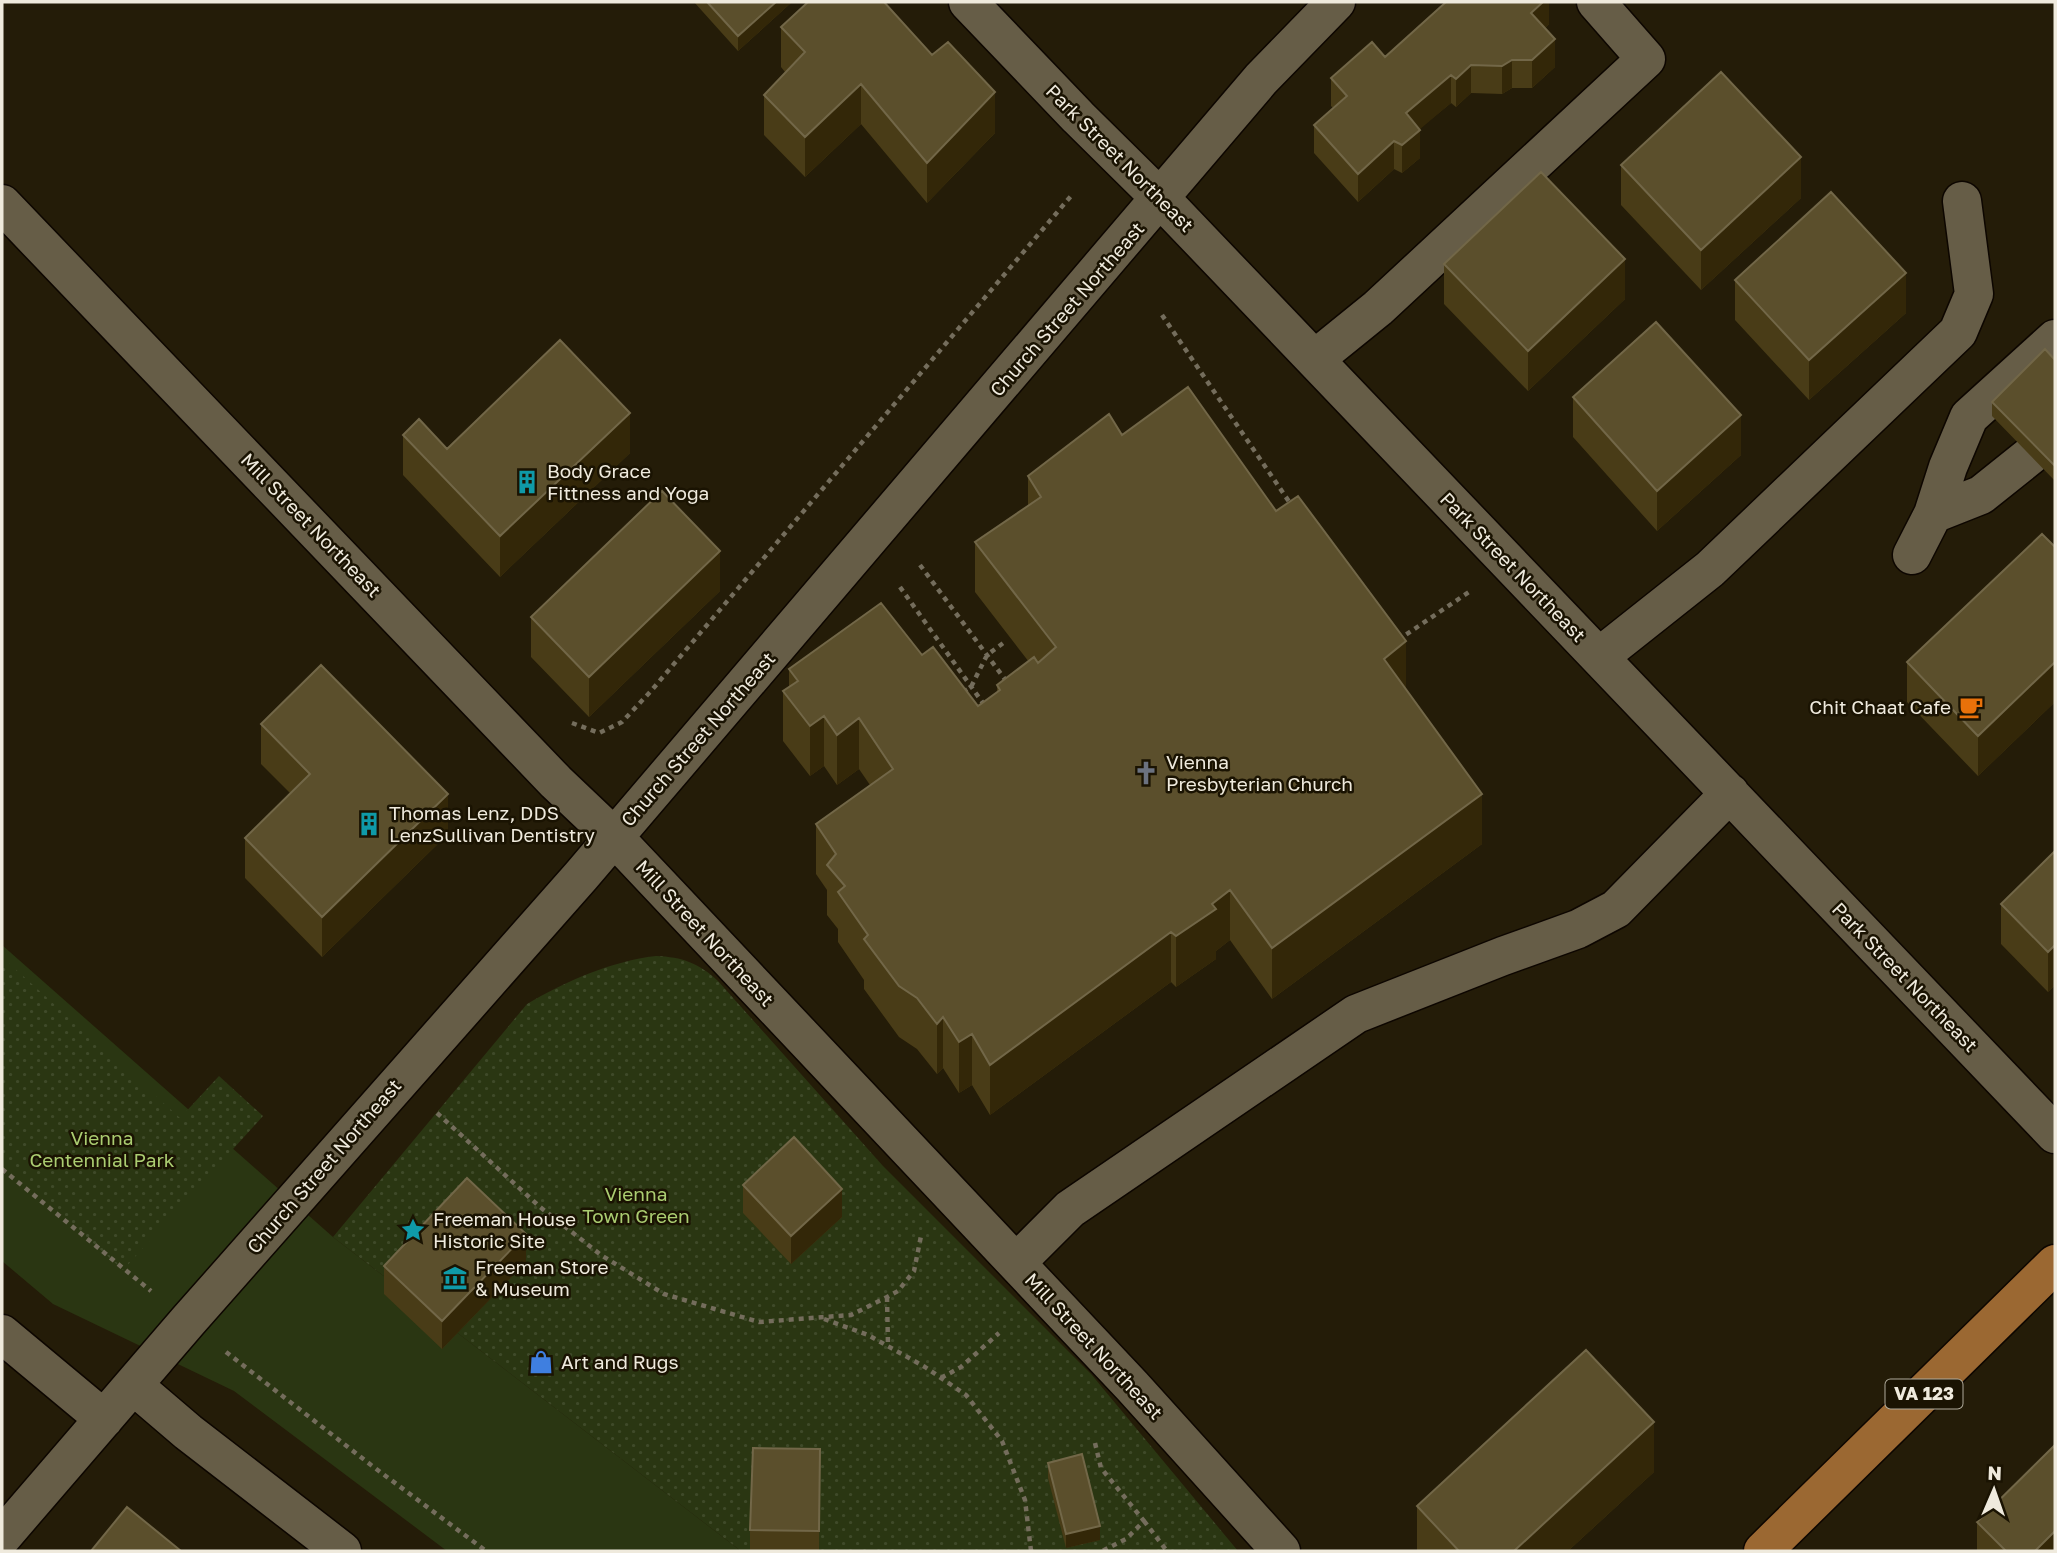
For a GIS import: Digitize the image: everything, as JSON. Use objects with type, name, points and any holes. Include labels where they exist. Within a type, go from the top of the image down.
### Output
[{"type":"main road","name":"VA 123","points":[[1763,1551],[2055,1264]]},
{"type":"street","name":"Park Street Northeast","points":[[968,2],[1315,359],[2055,1134]]},
{"type":"street","name":"Church Street Northeast","points":[[2,1537],[188,1321],[614,837],[1262,79],[1336,2]]},
{"type":"street","points":[[1315,359],[1378,307],[1646,59],[1596,2]]},
{"type":"street","points":[[1599,657],[1710,569],[1958,332],[1974,294],[1962,201]]},
{"type":"street","name":"Mill Street Northeast","points":[[2,204],[556,782],[614,837],[1132,1386],[1281,1551]]},
{"type":"street","points":[[1912,555],[1933,514],[1948,467],[1969,417],[2055,339]]},
{"type":"street","points":[[1933,514],[1981,495],[2031,455]]},
{"type":"street","points":[[1016,1263],[1070,1209],[1356,1014],[1578,929],[1616,909],[1730,793]]},
{"type":"street","points":[[2,1334],[104,1419]]},
{"type":"street","points":[[133,1385],[188,1432],[342,1551]]},
{"type":"path","points":[[563,715],[573,725],[599,733],[622,722],[1071,196]]},
{"type":"path","points":[[1162,315],[1295,510]]},
{"type":"path","points":[[1388,647],[1510,564]]},
{"type":"path","points":[[920,565],[1011,687]]},
{"type":"path","points":[[900,587],[993,716]]},
{"type":"path","points":[[954,699],[971,687],[987,655],[1006,642]]},
{"type":"path","points":[[434,1110],[540,1207],[601,1255],[664,1294],[759,1322],[851,1315],[898,1291],[914,1271],[922,1231]]},
{"type":"path","points":[[2,1169],[188,1321],[371,1465],[486,1551]]},
{"type":"path","points":[[887,1297],[888,1346]]},
{"type":"path","points":[[820,1318],[868,1335],[966,1395],[1002,1441],[1025,1500],[1031,1551]]},
{"type":"path","points":[[941,1378],[961,1367],[999,1333]]},
{"type":"path","points":[[1095,1443],[1101,1468],[1167,1551]]},
{"type":"path","points":[[1102,1551],[1126,1539],[1144,1521]]},
{"type":"green space","points":[[2,945],[333,1237],[741,1551],[447,1551],[234,1391],[53,1304],[2,1261]]},
{"type":"green space","name":"Vienna Town Green","points":[[656,956],[690,962],[718,981],[883,1166],[1091,1374],[1238,1551],[741,1551],[333,1237],[527,1004],[590,973],[623,962]]},
{"type":"green space","name":"Vienna Centennial Park","points":[[2,957],[180,1118],[219,1076],[263,1116],[123,1270],[2,1161]]},
{"type":"building","points":[[707,2],[776,2],[738,36]]},
{"type":"building","points":[[808,2],[884,2],[932,55],[948,42],[995,92],[927,163],[861,84],[805,137],[764,95],[805,52],[781,27]]},
{"type":"building","points":[[1446,2],[1543,2],[1531,13],[1555,39],[1532,60],[1512,60],[1502,66],[1471,65],[1456,79],[1451,75],[1406,113],[1420,130],[1402,145],[1394,141],[1358,174],[1314,125],[1347,96],[1331,78],[1372,42],[1385,57]]},
{"type":"building","points":[[1721,72],[1801,157],[1701,250],[1621,165]]},
{"type":"building","points":[[1541,172],[1625,259],[1528,351],[1444,264]]},
{"type":"building","points":[[1831,192],[1906,273],[1809,360],[1735,280]]},
{"type":"building","points":[[1656,322],[1741,415],[1657,491],[1573,397]]},
{"type":"building","points":[[560,340],[630,413],[500,536],[403,435],[419,419],[447,449]]},
{"type":"building","points":[[2045,349],[2055,360],[2055,466],[1992,402]]},
{"type":"building","name":"Vienna Presbyterian Church","points":[[1188,387],[1276,511],[1298,496],[1406,641],[1384,659],[1482,794],[1272,948],[1230,890],[1212,904],[1216,909],[1176,936],[1171,932],[990,1065],[972,1034],[959,1042],[943,1017],[937,1024],[917,998],[899,986],[864,939],[868,935],[838,892],[845,886],[827,865],[836,854],[816,824],[893,769],[859,718],[837,735],[824,716],[810,726],[783,691],[798,681],[789,669],[881,603],[922,655],[933,647],[978,706],[1000,690],[997,685],[1034,657],[1038,663],[1056,647],[975,542],[1041,497],[1028,476],[1109,414],[1122,435]]},
{"type":"building","points":[[662,491],[720,551],[589,677],[531,617]]},
{"type":"building","points":[[2042,534],[2055,547],[2055,662],[1978,736],[1907,662]]},
{"type":"building","name":"Thomas Lenz, DDS LenzSullivan Dentistry","points":[[321,665],[448,794],[322,917],[245,838],[310,774],[261,724]]},
{"type":"building","points":[[2055,851],[2055,945],[2048,952],[2001,904]]},
{"type":"building","points":[[794,1137],[842,1189],[791,1236],[743,1185]]},
{"type":"building","name":"Freeman Store & Museum","points":[[467,1178],[526,1234],[442,1321],[384,1266]]},
{"type":"building","points":[[1586,1350],[1654,1422],[1514,1551],[1459,1551],[1417,1506]]},
{"type":"building","points":[[2055,1445],[2055,1531],[2035,1551],[2006,1551],[1977,1522]]},
{"type":"building","points":[[753,1448],[820,1449],[819,1531],[750,1530]]},
{"type":"building","points":[[1082,1454],[1100,1526],[1066,1534],[1048,1463]]},
{"type":"building","points":[[127,1507],[181,1551],[91,1551]]},
{"type":"place","name":"Body Grace Fittness and Yoga","points":[[527,482]]},
{"type":"place","name":"Chit Chaat Cafe","points":[[1971,707]]},
{"type":"place","name":"Vienna Presbyterian Church","points":[[1146,773]]},
{"type":"place","name":"Thomas Lenz, DDS LenzSullivan Dentistry","points":[[369,824]]},
{"type":"place","name":"Freeman House Historic Site","points":[[413,1230]]},
{"type":"place","name":"Freeman Store & Museum","points":[[455,1278]]},
{"type":"place","name":"Art and Rugs","points":[[541,1362]]}]
